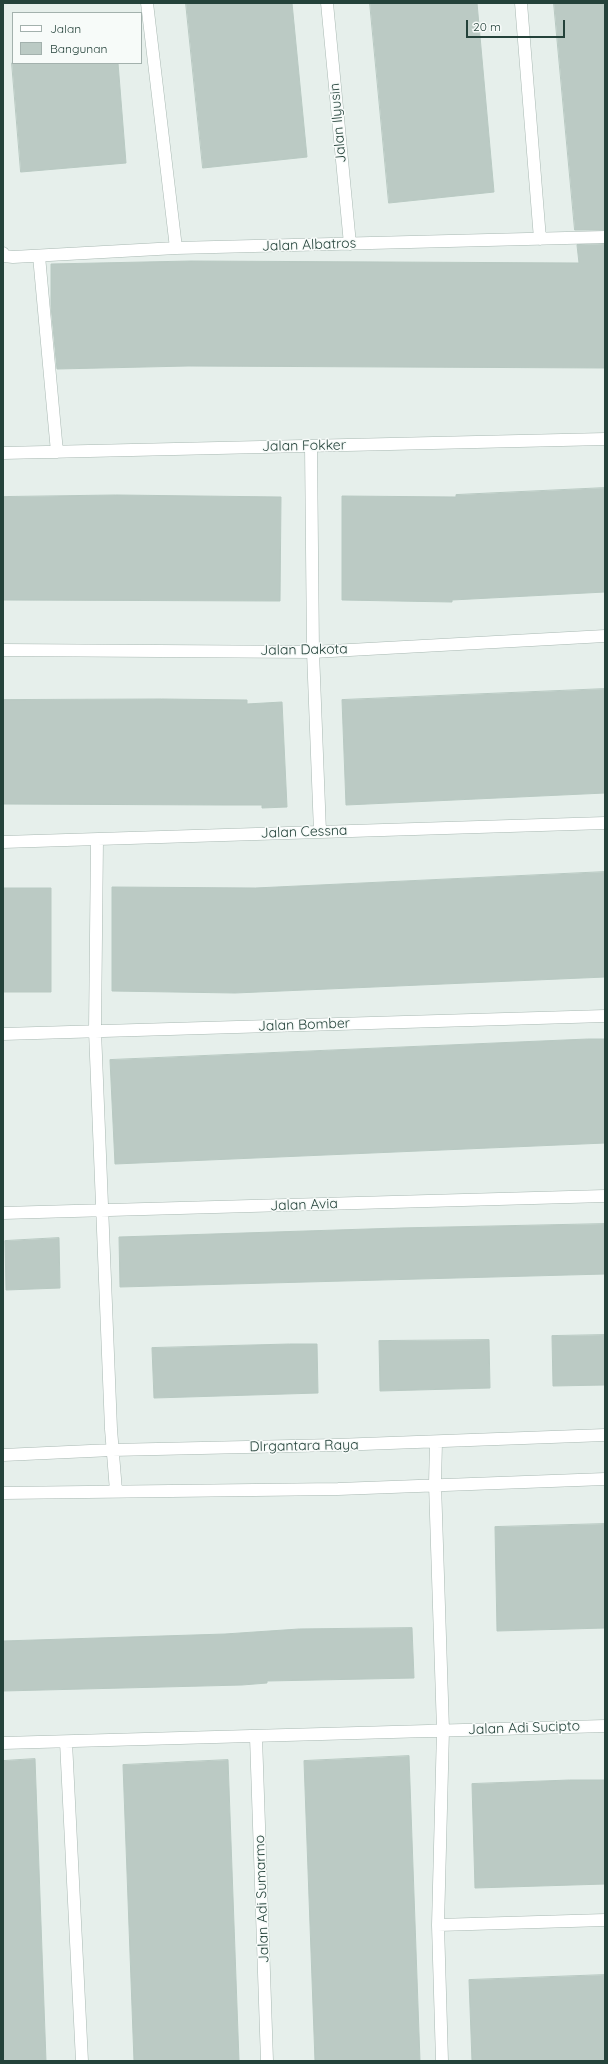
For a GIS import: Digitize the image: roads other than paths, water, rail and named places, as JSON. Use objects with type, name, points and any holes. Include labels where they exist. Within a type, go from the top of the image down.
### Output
[{"type":"street","points":[[147,3],[176,248]]},
{"type":"street","name":"Jalan Ilyusin","points":[[327,3],[350,244]]},
{"type":"street","points":[[522,3],[540,239]]},
{"type":"street","name":"Jalan Albatros","points":[[8,255],[39,256],[176,248],[605,237]]},
{"type":"street","points":[[39,256],[57,452]]},
{"type":"street","name":"Jalan Fokker","points":[[3,453],[605,439]]},
{"type":"street","points":[[311,446],[314,652],[320,832]]},
{"type":"street","name":"Jalan Dakota","points":[[3,650],[314,652],[605,636]]},
{"type":"street","name":"Jalan Cessna","points":[[3,842],[605,823]]},
{"type":"street","points":[[97,840],[96,1031],[101,1211],[112,1450],[116,1491]]},
{"type":"street","name":"Jalan Bomber","points":[[3,1034],[605,1016]]},
{"type":"street","name":"Jalan Avia","points":[[3,1213],[605,1196]]},
{"type":"street","name":"DIrgantara Raya","points":[[3,1455],[112,1450],[436,1442],[605,1435]]},
{"type":"street","points":[[436,1442],[435,1484],[443,1730],[438,1925],[442,2061]]},
{"type":"street","points":[[3,1493],[338,1489],[435,1484],[605,1479]]},
{"type":"street","name":"Jalan Adi Sucipto","points":[[3,1744],[605,1726]]},
{"type":"street","name":"Jalan Adi Sumarmo","points":[[256,1737],[267,2061]]},
{"type":"street","points":[[66,1742],[82,2061]]},
{"type":"street","points":[[438,1925],[605,1920]]}]
